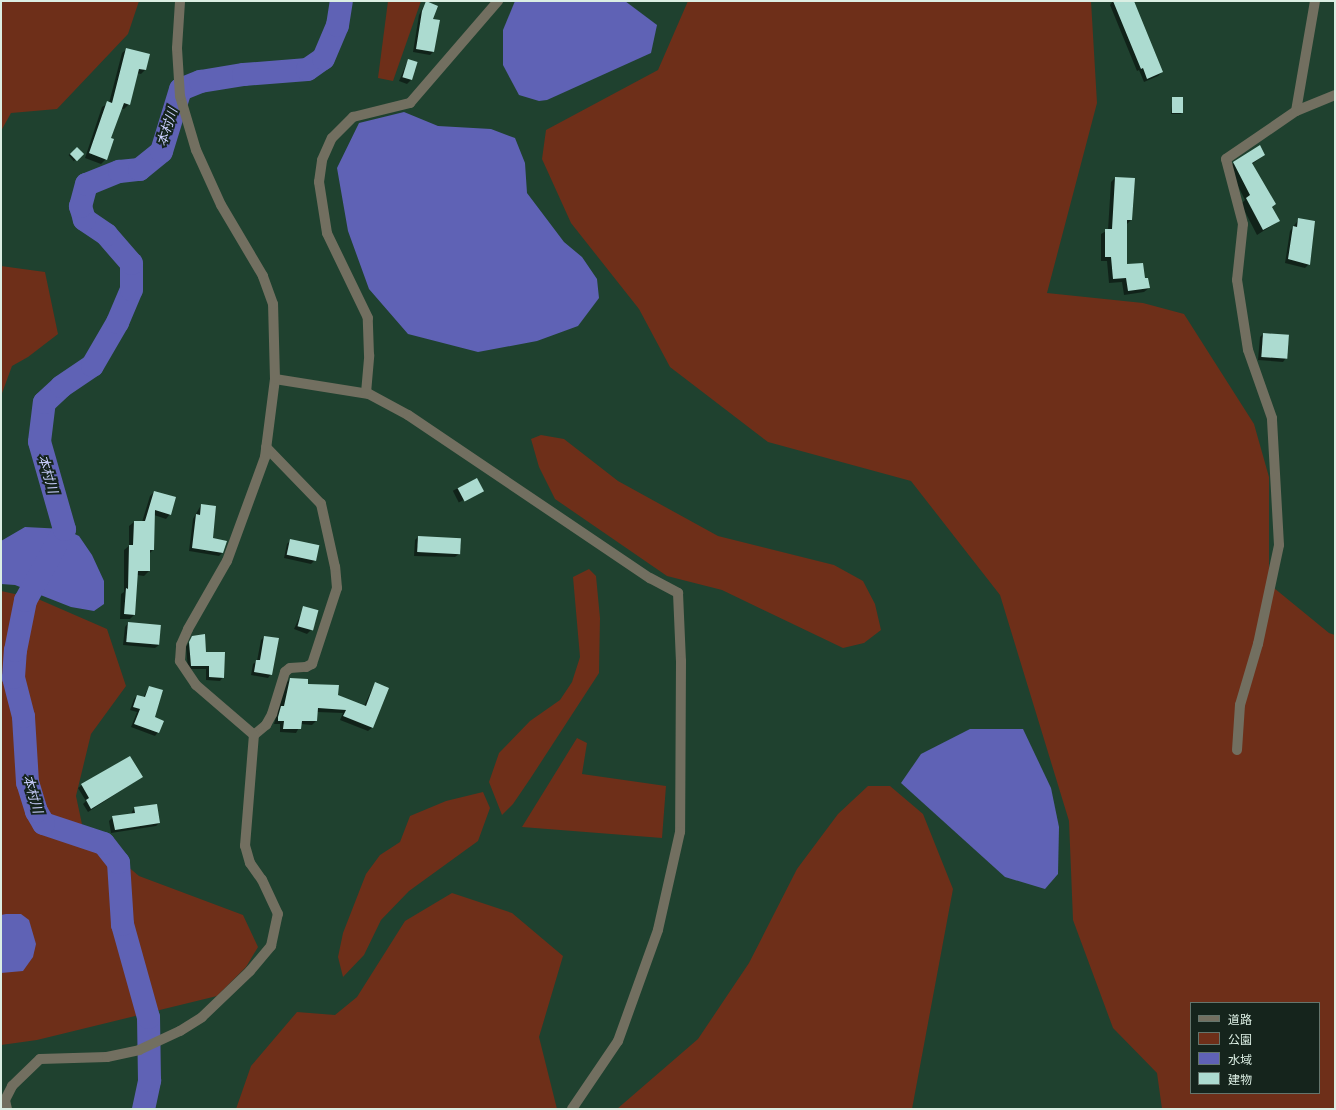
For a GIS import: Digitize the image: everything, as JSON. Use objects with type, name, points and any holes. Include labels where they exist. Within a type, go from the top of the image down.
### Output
[{"type":"street","points":[[180,1],[177,48],[180,96],[196,150],[221,205],[263,276],[274,304],[275,379],[266,447],[228,562],[188,629],[181,645],[180,661],[196,685],[254,735]]},
{"type":"street","points":[[366,394],[369,355],[368,318],[327,233],[319,182],[322,160],[332,138],[353,117],[410,103],[498,1]]},
{"type":"street","points":[[1296,111],[1315,1]]},
{"type":"street","points":[[1237,750],[1240,705],[1258,644],[1279,545],[1272,418],[1248,350],[1237,280],[1243,224],[1226,159],[1296,111],[1335,95]]},
{"type":"street","points":[[275,379],[366,394],[414,419],[650,578],[678,593],[681,661],[680,832],[658,930],[618,1041],[572,1109]]},
{"type":"street","points":[[7,1109],[5,1100],[12,1086],[40,1059],[107,1057],[139,1050],[180,1031],[202,1017],[250,971],[270,946],[278,914],[262,880],[250,863],[245,846],[254,735],[266,725],[272,714],[285,672],[290,668],[312,664],[337,588],[335,567],[321,504],[266,447]]},
{"type":"green space","points":[[1,1],[139,1],[128,34],[57,109],[11,113],[1,131]]},
{"type":"green space","points":[[388,1],[421,1],[393,81],[378,78]]},
{"type":"green space","points":[[688,1],[1091,1],[1097,103],[1047,293],[1143,303],[1184,314],[1254,424],[1269,477],[1269,584],[1329,633],[1335,635],[1335,1109],[1162,1109],[1157,1073],[1113,1028],[1073,920],[1069,821],[1000,595],[911,481],[768,442],[670,367],[639,309],[571,223],[542,159],[546,130],[658,70]]},
{"type":"green space","points":[[1,266],[45,272],[58,334],[28,357],[12,366],[1,396]]},
{"type":"green space","points":[[541,435],[564,439],[618,481],[718,536],[834,565],[863,581],[875,604],[881,630],[864,643],[843,648],[722,590],[667,576],[555,499],[539,467],[531,439]]},
{"type":"green space","points":[[589,569],[596,576],[600,618],[599,673],[513,804],[502,815],[489,782],[499,753],[530,721],[560,700],[572,682],[580,657],[573,577]]},
{"type":"green space","points":[[1,591],[38,599],[107,629],[126,686],[91,734],[76,796],[83,829],[139,876],[243,915],[258,947],[246,967],[217,996],[37,1040],[1,1045]]},
{"type":"green space","points":[[577,738],[587,743],[582,774],[666,786],[662,838],[522,827]]},
{"type":"green space","points":[[868,786],[890,786],[923,814],[953,889],[912,1109],[617,1109],[698,1039],[749,963],[797,869],[838,814]]},
{"type":"green space","points":[[483,792],[490,808],[478,841],[409,891],[381,920],[364,955],[343,977],[338,957],[343,933],[366,874],[380,855],[400,842],[410,816],[446,801]]},
{"type":"green space","points":[[452,893],[512,913],[563,956],[539,1037],[557,1109],[236,1109],[251,1066],[297,1012],[335,1015],[357,997],[405,921]]},
{"type":"water","points":[[515,1],[625,1],[657,25],[651,53],[547,100],[539,101],[519,95],[503,65],[503,30]]},
{"type":"water","points":[[404,112],[438,126],[491,129],[515,138],[525,163],[527,193],[564,242],[582,257],[597,279],[599,298],[578,326],[537,341],[478,352],[408,334],[369,289],[348,231],[337,168],[359,123]]},
{"type":"water","points":[[25,527],[64,529],[79,536],[92,555],[104,581],[104,604],[94,611],[71,607],[15,585],[1,584],[1,541]]},
{"type":"water","points":[[970,729],[1023,729],[1051,788],[1059,827],[1058,874],[1045,889],[1005,877],[901,783],[921,754]]},
{"type":"water","points":[[21,914],[29,920],[36,944],[33,957],[23,971],[1,973],[1,915]]},
{"type":"building","points":[[426,1],[438,6],[433,19],[440,20],[434,52],[416,49],[422,11]]},
{"type":"building","points":[[1113,1],[1134,1],[1163,72],[1147,79],[1143,68],[1141,69]]},
{"type":"building","points":[[126,48],[150,54],[146,70],[139,69],[130,105],[124,103],[111,138],[114,139],[107,160],[89,153],[107,101],[112,103]]},
{"type":"building","points":[[408,59],[418,62],[412,80],[402,77]]},
{"type":"building","points":[[1172,97],[1183,97],[1183,113],[1172,113]]},
{"type":"building","points":[[1260,145],[1265,155],[1252,163],[1276,204],[1272,207],[1280,221],[1263,230],[1246,198],[1250,195],[1233,162]]},
{"type":"building","points":[[77,147],[84,154],[77,161],[70,154]]},
{"type":"building","points":[[1115,177],[1135,178],[1132,220],[1127,220],[1127,264],[1143,263],[1145,278],[1148,278],[1150,288],[1128,291],[1126,278],[1113,279],[1111,257],[1105,257],[1105,229],[1112,229]]},
{"type":"building","points":[[1298,218],[1315,221],[1310,265],[1288,259],[1293,226],[1297,227]]},
{"type":"building","points":[[1263,333],[1289,335],[1287,359],[1261,357]]},
{"type":"building","points":[[477,478],[484,491],[465,502],[458,488]]},
{"type":"building","points":[[154,491],[176,497],[171,515],[155,510],[154,550],[150,550],[150,571],[138,571],[135,615],[124,614],[126,588],[128,589],[129,545],[133,545],[134,521],[145,521]]},
{"type":"building","points":[[201,504],[216,506],[213,538],[227,541],[223,553],[192,548],[196,514],[200,515]]},
{"type":"building","points":[[418,536],[461,538],[460,554],[417,552]]},
{"type":"building","points":[[290,539],[319,545],[316,561],[287,555]]},
{"type":"building","points":[[303,606],[318,610],[313,630],[298,626]]},
{"type":"building","points":[[128,622],[161,625],[159,645],[126,642]]},
{"type":"building","points":[[205,634],[206,652],[225,652],[224,678],[209,677],[209,666],[191,666],[189,642],[192,636]]},
{"type":"building","points":[[264,636],[279,638],[272,675],[254,672],[256,660],[260,660]]},
{"type":"building","points":[[290,678],[308,679],[308,684],[339,685],[338,695],[366,706],[375,682],[389,688],[373,728],[343,716],[346,710],[318,708],[317,721],[302,721],[301,729],[283,729],[284,721],[278,721],[278,717],[281,706],[284,706]]},
{"type":"building","points":[[149,686],[163,690],[155,717],[164,721],[159,733],[134,724],[140,709],[133,707],[137,695],[145,697]]},
{"type":"building","points":[[130,756],[143,777],[91,809],[86,800],[89,798],[81,784]]},
{"type":"building","points":[[157,804],[160,823],[115,830],[112,816],[135,813],[134,807]]},
{"type":"waterway","name":"本村川","points":[[143,1109],[149,1080],[148,1017],[122,924],[118,862],[103,843],[43,823],[36,811],[27,782],[23,716],[13,677],[15,650],[25,600],[64,529],[39,441],[44,402],[61,386],[92,365],[117,322],[131,289],[131,263],[106,234],[84,219],[80,206],[86,184],[119,171],[139,169],[161,151],[180,89],[200,81],[243,74],[307,69],[323,58],[337,25],[341,1]]}]
